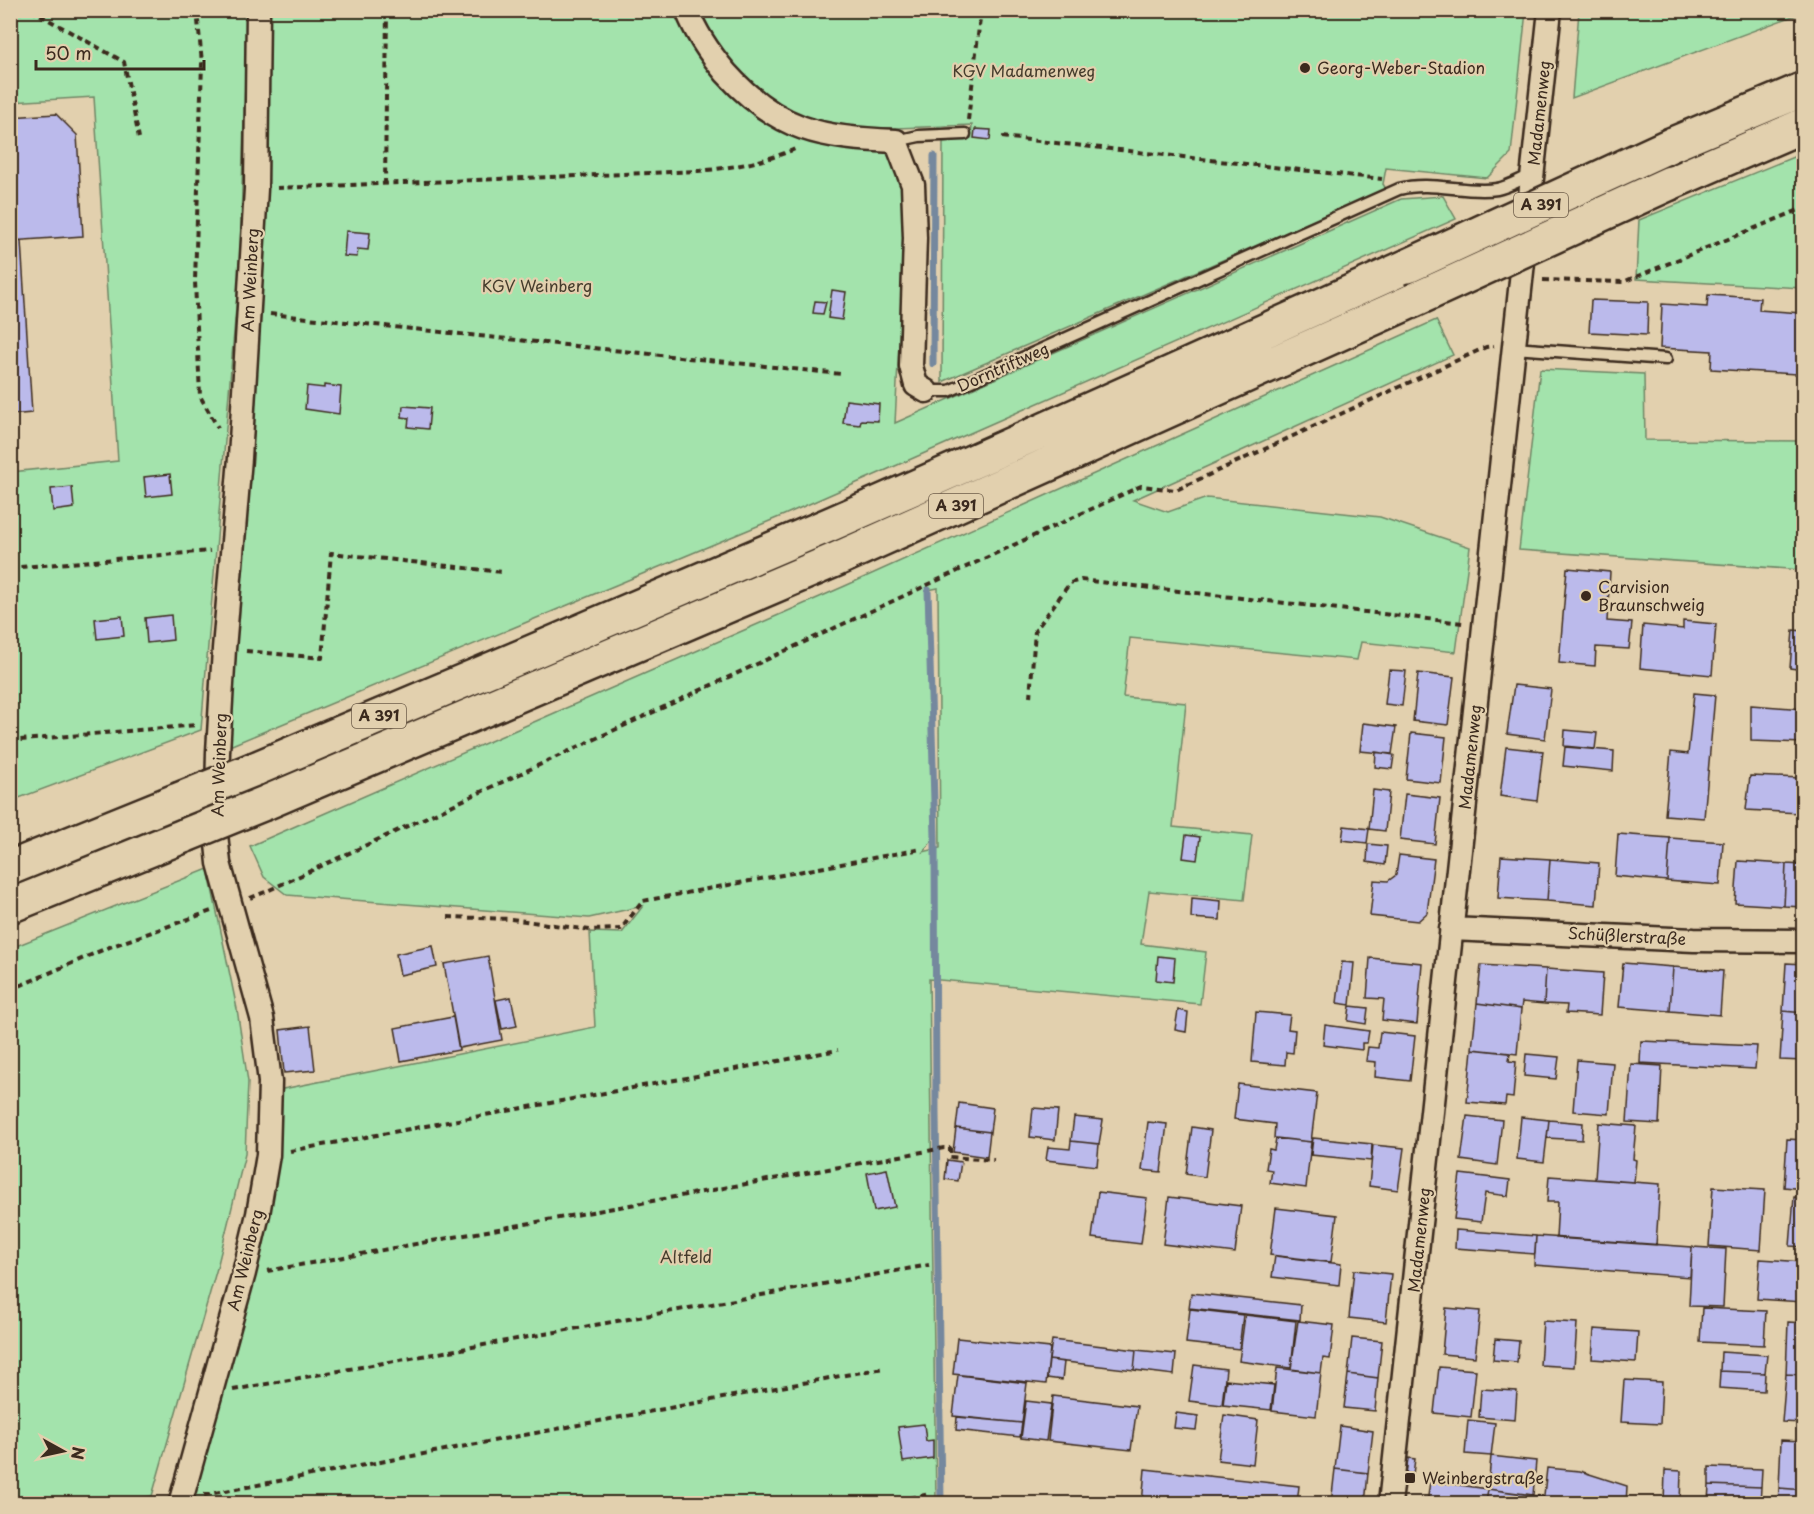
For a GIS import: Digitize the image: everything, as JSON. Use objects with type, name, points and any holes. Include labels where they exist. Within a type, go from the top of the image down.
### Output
[{"type":"highway","name":"A 391","points":[[10,868],[255,769],[823,528],[1106,403],[1673,144],[1803,89]]},
{"type":"highway","name":"A 391","points":[[10,906],[265,803],[837,559],[1803,125]]},
{"type":"street","name":"Am Weinberg","points":[[180,1503],[244,1273],[271,1154],[270,1082],[262,1018],[219,863],[216,834],[219,723],[240,458],[256,189],[258,10]]},
{"type":"street","points":[[687,10],[700,38],[714,58],[753,100],[784,121],[826,135],[896,141]]},
{"type":"street","name":"Madamenweg","points":[[1390,1503],[1550,10]]},
{"type":"street","name":"Dorntriftweg","points":[[896,141],[913,185],[915,238],[911,366],[916,385],[927,391]]},
{"type":"street","name":"Schüßlerstraße","points":[[1451,929],[1694,940],[1803,941]]},
{"type":"lane","points":[[896,141],[919,136],[965,134]]},
{"type":"lane","name":"Dorntriftweg","points":[[927,391],[950,391],[1399,189],[1412,186],[1501,189],[1532,174]]},
{"type":"lane","points":[[1514,344],[1666,359]]},
{"type":"path","points":[[10,16],[29,10],[124,62],[139,138]]},
{"type":"path","points":[[197,10],[201,63],[195,281],[201,396],[230,448],[240,458]]},
{"type":"path","points":[[385,185],[387,10]]},
{"type":"path","points":[[965,134],[981,10]]},
{"type":"path","points":[[256,189],[718,169],[782,154],[826,135]]},
{"type":"path","points":[[1002,136],[1384,179]]},
{"type":"path","points":[[1521,280],[1623,282],[1803,208]]},
{"type":"path","points":[[249,315],[260,313],[841,374]]},
{"type":"path","points":[[10,990],[107,948],[276,887],[1141,486],[1176,490],[1486,347],[1514,344]]},
{"type":"path","points":[[10,568],[233,548]]},
{"type":"path","points":[[224,649],[322,658],[331,554],[502,572]]},
{"type":"path","points":[[1030,697],[1035,631],[1070,584],[1081,580],[1460,623]]},
{"type":"path","points":[[10,741],[219,723]]},
{"type":"path","points":[[448,917],[511,919],[590,930],[621,929],[643,902],[921,849]]},
{"type":"path","points":[[271,1154],[838,1050]]},
{"type":"path","points":[[263,1272],[944,1148],[950,1148],[950,1157],[994,1160]]},
{"type":"path","points":[[232,1390],[929,1265]]},
{"type":"path","points":[[201,1495],[883,1368]]},
{"type":"path","points":[[879,1503],[930,1494]]},
{"type":"green space","points":[[1803,10],[1804,12],[1572,98],[1579,11]]},
{"type":"green space","points":[[11,11],[247,11],[240,260],[201,730],[11,801],[11,472],[118,461],[94,97],[11,102]]},
{"type":"green space","name":"KGV Weinberg","points":[[267,11],[676,11],[684,33],[707,68],[729,91],[770,124],[800,139],[891,148],[906,203],[895,423],[1401,199],[1443,196],[1456,219],[784,515],[227,747]]},
{"type":"green space","name":"KGV Madamenweg","points":[[696,11],[1526,11],[1511,154],[1487,178],[1386,168],[1383,184],[1386,189],[942,382],[943,142],[971,138],[972,125],[848,127],[821,123],[788,112],[734,70]]},
{"type":"green space","points":[[1803,153],[1803,288],[1636,279],[1639,220]]},
{"type":"green space","name":"Altfeld","points":[[1436,320],[1453,355],[1133,500],[1168,512],[1207,498],[1380,517],[1470,547],[1456,652],[1361,642],[1357,660],[1130,638],[1123,697],[1186,703],[1173,827],[1252,835],[1244,900],[1149,891],[1141,944],[1206,952],[1200,1004],[929,979],[936,1503],[188,1504],[278,1090],[595,1027],[590,932],[622,933],[643,906],[589,918],[287,895],[264,877],[250,846],[845,586]],"holes":[[[938,588],[940,848],[923,852],[935,837],[928,590]]]},
{"type":"green space","points":[[1540,369],[1644,374],[1645,440],[1803,441],[1803,570],[1519,550]]},
{"type":"green space","points":[[208,869],[237,1009],[248,1082],[245,1154],[217,1268],[152,1496],[109,1503],[11,1503],[11,948]]},
{"type":"building","points":[[56,114],[77,135],[83,236],[10,241],[10,117]]},
{"type":"building","points":[[975,129],[991,130],[990,140],[974,138]]},
{"type":"building","points":[[346,231],[370,233],[368,250],[358,249],[357,257],[344,256]]},
{"type":"building","points":[[10,241],[21,241],[32,413],[10,415]]},
{"type":"building","points":[[832,290],[846,292],[842,320],[828,318]]},
{"type":"building","points":[[1708,295],[1760,298],[1759,310],[1801,313],[1797,374],[1711,369],[1712,351],[1660,348],[1662,304],[1707,307]]},
{"type":"building","points":[[1591,300],[1648,302],[1647,335],[1589,332]]},
{"type":"building","points":[[815,301],[826,302],[823,314],[813,313]]},
{"type":"building","points":[[324,385],[341,387],[339,414],[305,409],[307,386],[324,388]]},
{"type":"building","points":[[846,400],[879,404],[878,421],[861,420],[860,425],[843,423]]},
{"type":"building","points":[[403,406],[430,408],[428,429],[408,427],[409,418],[402,417]]},
{"type":"building","points":[[170,474],[172,494],[146,497],[144,477]]},
{"type":"building","points":[[72,487],[74,508],[53,511],[51,489]]},
{"type":"building","name":"Carvision Braunschweig","points":[[1567,568],[1610,572],[1607,621],[1632,623],[1629,649],[1596,647],[1595,666],[1559,663]]},
{"type":"building","points":[[171,615],[173,640],[147,643],[145,618]]},
{"type":"building","points":[[122,616],[124,636],[97,639],[95,619]]},
{"type":"building","points":[[1683,621],[1716,624],[1712,675],[1640,668],[1643,625],[1683,629]]},
{"type":"building","points":[[1793,630],[1804,631],[1804,670],[1790,668]]},
{"type":"building","points":[[1389,670],[1406,671],[1402,706],[1385,704]]},
{"type":"building","points":[[1418,673],[1454,677],[1448,725],[1413,721]]},
{"type":"building","points":[[1514,685],[1551,689],[1545,739],[1507,734]]},
{"type":"building","points":[[1694,693],[1715,695],[1704,818],[1665,815],[1671,752],[1688,754]]},
{"type":"building","points":[[1751,705],[1804,709],[1804,743],[1751,741]]},
{"type":"building","points":[[1363,723],[1396,727],[1392,754],[1360,751]]},
{"type":"building","points":[[1565,730],[1597,733],[1595,749],[1564,746]]},
{"type":"building","points":[[1411,733],[1446,737],[1441,783],[1406,779]]},
{"type":"building","points":[[1506,747],[1543,751],[1537,801],[1500,796]]},
{"type":"building","points":[[1565,747],[1614,751],[1613,771],[1563,766]]},
{"type":"building","points":[[1376,752],[1394,755],[1392,769],[1375,767]]},
{"type":"building","points":[[1750,776],[1802,778],[1800,813],[1746,810]]},
{"type":"building","points":[[1373,790],[1389,792],[1385,831],[1369,829]]},
{"type":"building","points":[[1405,794],[1440,798],[1435,844],[1400,840]]},
{"type":"building","points":[[1344,826],[1369,829],[1367,843],[1342,840]]},
{"type":"building","points":[[1618,834],[1670,838],[1667,881],[1615,876]]},
{"type":"building","points":[[1186,835],[1200,837],[1197,860],[1183,858]]},
{"type":"building","points":[[1670,838],[1723,842],[1720,885],[1667,881]]},
{"type":"building","points":[[1368,844],[1387,846],[1385,865],[1367,862]]},
{"type":"building","points":[[1399,855],[1434,859],[1427,913],[1418,921],[1370,916],[1374,880],[1388,881],[1396,875]]},
{"type":"building","points":[[1501,856],[1550,859],[1547,901],[1498,898]]},
{"type":"building","points":[[1550,859],[1599,863],[1596,905],[1547,901]]},
{"type":"building","points":[[1738,861],[1786,864],[1784,906],[1735,903]]},
{"type":"building","points":[[1786,864],[1804,865],[1804,907],[1784,906]]},
{"type":"building","points":[[1192,898],[1221,901],[1220,920],[1191,918]]},
{"type":"building","points":[[433,946],[437,967],[400,975],[396,954]]},
{"type":"building","points":[[488,956],[502,1040],[459,1048],[444,964]]},
{"type":"building","points":[[1158,956],[1175,958],[1173,982],[1156,980]]},
{"type":"building","points":[[1370,958],[1422,963],[1417,1024],[1382,1020],[1384,999],[1367,998]]},
{"type":"building","points":[[1342,962],[1354,963],[1350,1005],[1337,1003]]},
{"type":"building","points":[[1623,963],[1673,967],[1670,1011],[1619,1007]]},
{"type":"building","points":[[1786,963],[1804,964],[1804,1013],[1783,1011]]},
{"type":"building","points":[[1481,965],[1546,969],[1544,1004],[1522,1002],[1521,1009],[1477,1003]]},
{"type":"building","points":[[1673,967],[1723,971],[1720,1015],[1670,1011]]},
{"type":"building","points":[[1546,969],[1603,973],[1600,1015],[1566,1013],[1567,1005],[1544,1004]]},
{"type":"building","points":[[511,997],[517,1026],[502,1029],[496,1000]]},
{"type":"building","points":[[1477,1003],[1521,1009],[1517,1054],[1472,1049]]},
{"type":"building","points":[[1350,1006],[1368,1008],[1366,1024],[1348,1021]]},
{"type":"building","points":[[1178,1010],[1188,1012],[1186,1032],[1175,1030]]},
{"type":"building","points":[[1783,1011],[1804,1013],[1804,1061],[1780,1060]]},
{"type":"building","points":[[1256,1012],[1290,1015],[1288,1029],[1295,1030],[1293,1053],[1286,1052],[1285,1065],[1252,1062]]},
{"type":"building","points":[[453,1017],[459,1050],[401,1061],[395,1028]]},
{"type":"building","points":[[1325,1025],[1369,1031],[1367,1043],[1362,1043],[1362,1050],[1323,1045]]},
{"type":"building","points":[[310,1026],[315,1070],[284,1073],[280,1030]]},
{"type":"building","points":[[1380,1032],[1415,1036],[1410,1081],[1375,1077],[1376,1062],[1366,1061],[1368,1047],[1378,1048]]},
{"type":"building","points":[[1641,1041],[1757,1046],[1755,1069],[1640,1063]]},
{"type":"building","points":[[1472,1049],[1510,1053],[1509,1061],[1516,1062],[1513,1098],[1506,1097],[1505,1105],[1467,1102]]},
{"type":"building","points":[[1526,1054],[1559,1057],[1556,1079],[1524,1076]]},
{"type":"building","points":[[1577,1060],[1613,1063],[1609,1114],[1573,1111]]},
{"type":"building","points":[[1631,1064],[1662,1066],[1659,1124],[1627,1122]]},
{"type":"building","points":[[1799,1078],[1804,1078],[1804,1128],[1796,1128]]},
{"type":"building","points":[[1238,1084],[1317,1093],[1311,1142],[1274,1138],[1275,1124],[1234,1119]]},
{"type":"building","points":[[959,1103],[993,1108],[990,1132],[956,1128]]},
{"type":"building","points":[[1033,1108],[1058,1110],[1055,1140],[1030,1137]]},
{"type":"building","points":[[1467,1116],[1502,1120],[1497,1165],[1461,1160]]},
{"type":"building","points":[[1074,1117],[1103,1120],[1099,1144],[1071,1141]]},
{"type":"building","points":[[1521,1117],[1549,1120],[1544,1162],[1517,1159]]},
{"type":"building","points":[[1549,1120],[1583,1123],[1582,1140],[1547,1138]]},
{"type":"building","points":[[1148,1122],[1167,1124],[1161,1172],[1142,1170]]},
{"type":"building","points":[[1599,1123],[1636,1126],[1633,1159],[1636,1160],[1634,1182],[1595,1179]]},
{"type":"building","points":[[1192,1127],[1211,1130],[1205,1177],[1186,1174]]},
{"type":"building","points":[[956,1128],[990,1132],[987,1157],[953,1152]]},
{"type":"building","points":[[1276,1138],[1311,1142],[1306,1188],[1270,1183],[1272,1170],[1266,1169],[1269,1149],[1274,1150]]},
{"type":"building","points":[[1313,1138],[1372,1144],[1371,1161],[1311,1155]]},
{"type":"building","points":[[1787,1139],[1804,1140],[1804,1189],[1784,1187]]},
{"type":"building","points":[[1071,1141],[1099,1144],[1097,1166],[1046,1160],[1048,1147],[1070,1149]]},
{"type":"building","points":[[1373,1145],[1404,1148],[1398,1190],[1369,1186]]},
{"type":"building","points":[[947,1160],[961,1162],[958,1181],[945,1179]]},
{"type":"building","points":[[887,1169],[895,1207],[874,1211],[867,1173]]},
{"type":"building","points":[[1460,1174],[1510,1180],[1508,1196],[1485,1193],[1481,1222],[1454,1219]]},
{"type":"building","points":[[1549,1176],[1660,1184],[1656,1245],[1556,1238],[1558,1202],[1547,1202]]},
{"type":"building","points":[[1713,1187],[1765,1190],[1761,1250],[1709,1246]]},
{"type":"building","points":[[1098,1192],[1147,1198],[1141,1244],[1092,1238]]},
{"type":"building","points":[[1169,1197],[1241,1206],[1235,1253],[1163,1244]]},
{"type":"building","points":[[1794,1197],[1804,1198],[1804,1247],[1790,1246]]},
{"type":"building","points":[[1276,1208],[1337,1215],[1331,1262],[1270,1255]]},
{"type":"building","points":[[1456,1230],[1536,1236],[1535,1254],[1455,1248]]},
{"type":"building","points":[[1536,1236],[1692,1247],[1690,1277],[1534,1265]]},
{"type":"building","points":[[1692,1247],[1726,1249],[1723,1307],[1689,1306]]},
{"type":"building","points":[[1275,1256],[1341,1264],[1339,1285],[1272,1277]]},
{"type":"building","points":[[1760,1259],[1804,1262],[1804,1302],[1757,1299]]},
{"type":"building","points":[[1354,1270],[1391,1274],[1386,1322],[1349,1318]]},
{"type":"building","points":[[1191,1293],[1301,1305],[1300,1320],[1189,1308]]},
{"type":"building","points":[[1446,1308],[1480,1311],[1475,1357],[1442,1354]]},
{"type":"building","points":[[1702,1308],[1766,1311],[1764,1345],[1700,1342]]},
{"type":"building","points":[[1190,1309],[1243,1315],[1239,1349],[1186,1343]]},
{"type":"building","points":[[1245,1315],[1296,1321],[1291,1368],[1239,1361]]},
{"type":"building","points":[[1298,1321],[1334,1325],[1330,1359],[1323,1358],[1321,1373],[1291,1369]]},
{"type":"building","points":[[1543,1321],[1577,1323],[1574,1367],[1540,1365]]},
{"type":"building","points":[[1788,1322],[1804,1323],[1804,1375],[1786,1374]]},
{"type":"building","points":[[1594,1329],[1638,1332],[1636,1362],[1592,1359]]},
{"type":"building","points":[[957,1338],[1050,1348],[1046,1384],[953,1374]]},
{"type":"building","points":[[1352,1338],[1382,1341],[1378,1378],[1348,1374]]},
{"type":"building","points":[[1495,1339],[1519,1341],[1517,1362],[1493,1360]]},
{"type":"building","points":[[1052,1340],[1136,1350],[1134,1370],[1049,1360]]},
{"type":"building","points":[[1136,1350],[1176,1354],[1174,1375],[1134,1370]]},
{"type":"building","points":[[1721,1352],[1767,1355],[1765,1373],[1720,1371]]},
{"type":"building","points":[[1049,1360],[1064,1362],[1062,1380],[1047,1378]]},
{"type":"building","points":[[1194,1365],[1226,1369],[1222,1405],[1189,1401]]},
{"type":"building","points":[[1439,1367],[1476,1370],[1471,1417],[1434,1413]]},
{"type":"building","points":[[1277,1368],[1321,1373],[1316,1416],[1272,1411]]},
{"type":"building","points":[[1720,1371],[1765,1373],[1764,1391],[1719,1388]]},
{"type":"building","points":[[1348,1374],[1378,1378],[1375,1411],[1344,1408]]},
{"type":"building","points":[[1786,1374],[1804,1375],[1804,1423],[1782,1422]]},
{"type":"building","points":[[958,1375],[1027,1383],[1022,1423],[953,1416]]},
{"type":"building","points":[[1226,1380],[1274,1385],[1271,1410],[1223,1405]]},
{"type":"building","points":[[1624,1380],[1662,1382],[1660,1424],[1621,1422]]},
{"type":"building","points":[[1481,1389],[1517,1391],[1515,1420],[1479,1417]]},
{"type":"building","points":[[1053,1396],[1137,1406],[1131,1450],[1048,1441]]},
{"type":"building","points":[[1026,1401],[1051,1404],[1046,1441],[1021,1438]]},
{"type":"building","points":[[1176,1413],[1198,1416],[1196,1430],[1174,1428]]},
{"type":"building","points":[[1224,1415],[1258,1420],[1253,1464],[1218,1460]]},
{"type":"building","points":[[957,1417],[1022,1423],[1020,1437],[956,1430]]},
{"type":"building","points":[[1468,1420],[1495,1423],[1491,1456],[1465,1454]]},
{"type":"building","points":[[924,1424],[926,1441],[933,1440],[933,1458],[903,1462],[898,1427]]},
{"type":"building","points":[[1340,1426],[1373,1431],[1368,1473],[1335,1469]]},
{"type":"building","points":[[1781,1440],[1804,1441],[1804,1490],[1779,1488]]},
{"type":"building","points":[[1491,1456],[1536,1461],[1533,1495],[1488,1489]]},
{"type":"building","points":[[1408,1458],[1415,1459],[1413,1474],[1406,1473]]},
{"type":"building","points":[[1709,1467],[1762,1469],[1761,1487],[1709,1485]]},
{"type":"building","points":[[1547,1468],[1580,1471],[1627,1486],[1626,1504],[1543,1504]]},
{"type":"building","points":[[1145,1469],[1299,1486],[1297,1504],[1142,1504]]},
{"type":"building","points":[[1335,1469],[1368,1473],[1365,1504],[1331,1504]]},
{"type":"building","points":[[1665,1470],[1681,1471],[1680,1504],[1664,1504]]},
{"type":"building","points":[[1430,1481],[1488,1489],[1486,1504],[1427,1504]]},
{"type":"building","points":[[1709,1485],[1761,1487],[1760,1504],[1708,1503]]},
{"type":"building","points":[[1779,1488],[1804,1490],[1804,1504],[1778,1504]]},
{"type":"building","points":[[1488,1489],[1543,1497],[1542,1504],[1486,1504]]},
{"type":"waterway","points":[[933,364],[934,156]]},
{"type":"waterway","points":[[928,590],[935,837],[941,1504]]},
{"type":"place","name":"Georg-Weber-Stadion","points":[[1305,68]]},
{"type":"place","name":"Carvision Braunschweig","points":[[1586,596]]},
{"type":"place","name":"Weinbergstraße","points":[[1410,1478]]}]
